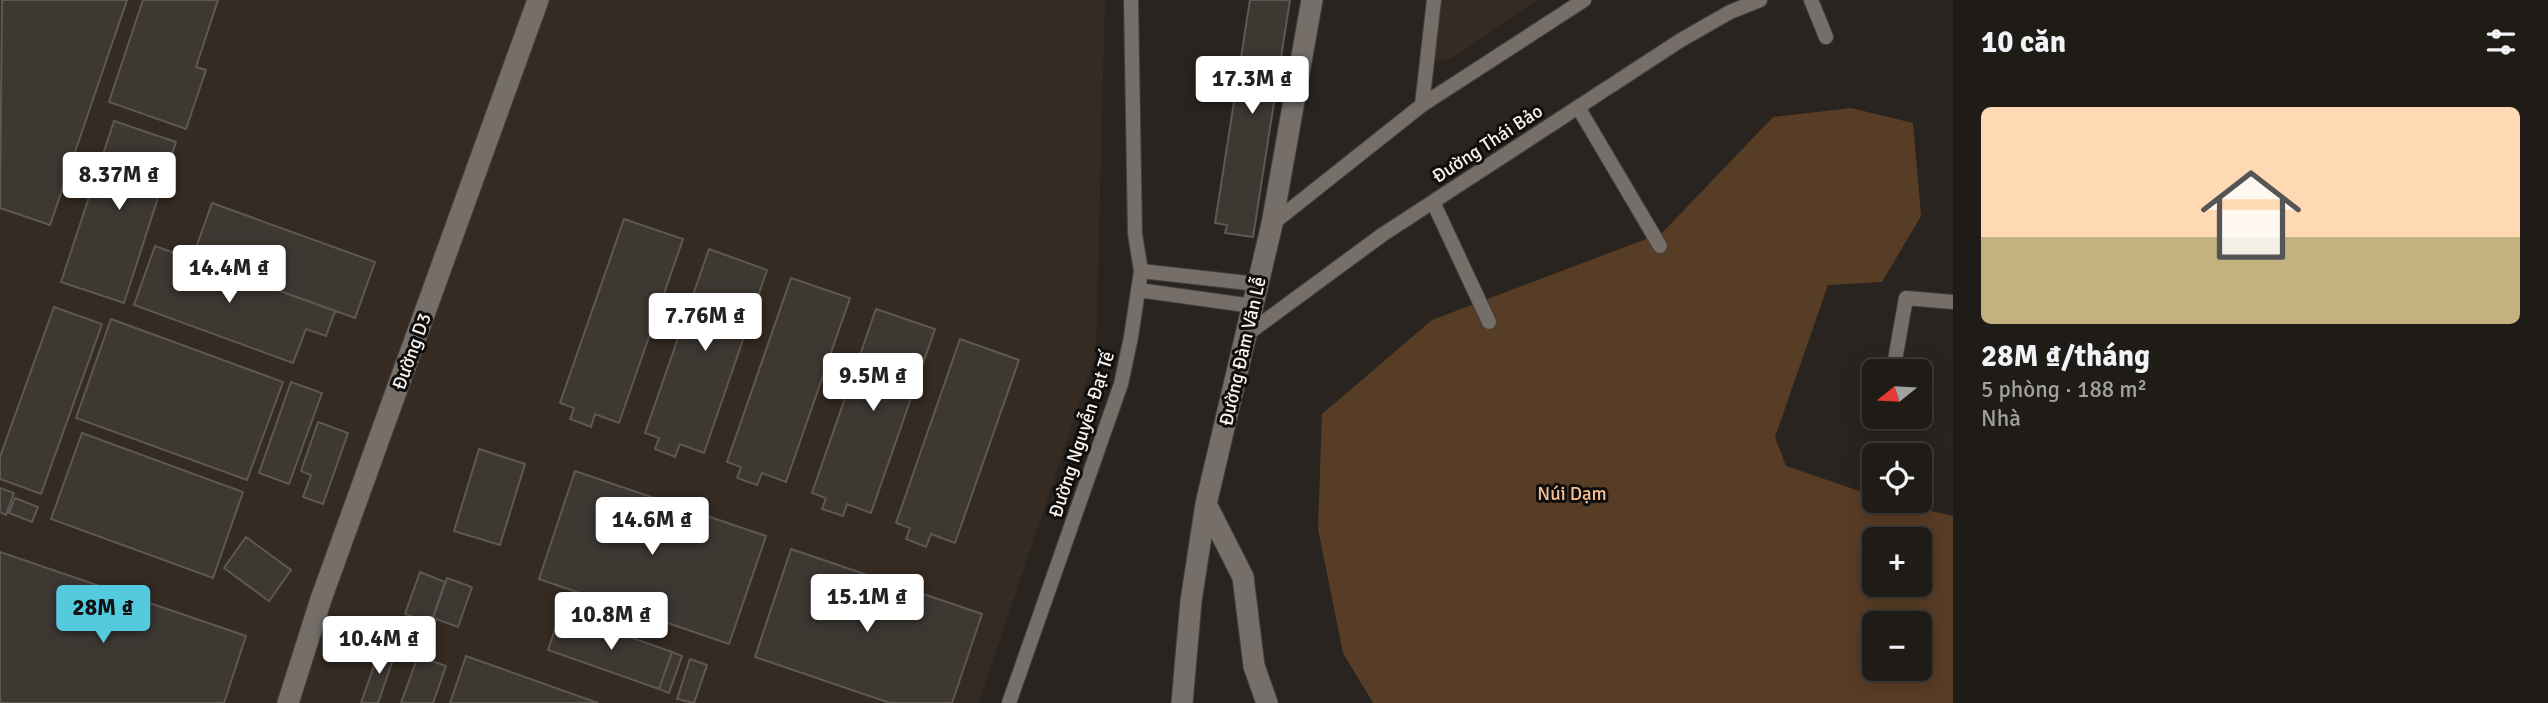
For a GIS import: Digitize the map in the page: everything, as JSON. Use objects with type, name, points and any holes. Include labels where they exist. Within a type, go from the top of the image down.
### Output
[{"type":"main road","name":"Đường D3","points":[[288,703],[321,599],[538,0]]},
{"type":"main road","name":"Đường Đàm Văn Lễ","points":[[1182,703],[1191,601],[1206,504],[1272,224],[1312,0]]},
{"type":"main road","points":[[1206,504],[1243,577],[1254,666],[1268,703]]},
{"type":"street","name":"Đường Nguyễn Đạt Tế","points":[[1009,703],[1121,384],[1138,290],[1140,271],[1135,234],[1131,0]]},
{"type":"street","points":[[1422,105],[1434,0]]},
{"type":"street","points":[[1272,224],[1422,105],[1584,0]]},
{"type":"street","name":"Đường Thái Bảo","points":[[1246,335],[1381,235],[1681,40],[1730,12],[1760,0]]},
{"type":"street","points":[[1811,0],[1826,37]]},
{"type":"street","points":[[1578,107],[1660,246]]},
{"type":"street","points":[[1433,202],[1489,322]]},
{"type":"street","points":[[1140,271],[1257,284]]},
{"type":"street","points":[[1138,290],[1253,306]]},
{"type":"street","points":[[1895,359],[1906,298],[1953,302]]},
{"type":"shaded area","points":[[0,0],[1105,0],[1096,355],[979,703],[0,703]]},
{"type":"shaded area","points":[[1439,0],[1538,0],[1454,57],[1442,61],[1436,60],[1433,55]]},
{"type":"green space","name":"Núi Dạm","points":[[1851,108],[1913,123],[1921,216],[1882,282],[1828,285],[1775,437],[1786,466],[1862,492],[1862,513],[1932,511],[1953,516],[1953,703],[1373,703],[1343,653],[1318,529],[1322,414],[1432,320],[1662,233],[1773,117]]},
{"type":"building","points":[[2,0],[127,0],[50,225],[0,208]]},
{"type":"building","points":[[143,0],[218,0],[196,67],[206,70],[186,129],[109,102]]},
{"type":"building","points":[[1250,0],[1290,0],[1253,237],[1225,233],[1227,225],[1215,223]]},
{"type":"building","points":[[114,121],[176,142],[124,303],[61,282]]},
{"type":"building","points":[[212,203],[375,262],[355,318],[192,259]]},
{"type":"building","points":[[624,219],[683,239],[619,423],[595,414],[591,427],[570,419],[574,408],[560,403]]},
{"type":"building","points":[[155,246],[335,311],[326,336],[306,329],[293,363],[134,305]]},
{"type":"building","points":[[709,249],[767,270],[704,453],[680,444],[675,457],[655,449],[659,438],[645,433]]},
{"type":"building","points":[[791,278],[850,298],[786,482],[762,473],[757,485],[737,478],[741,467],[727,462]]},
{"type":"building","points":[[54,307],[102,324],[41,494],[0,479],[0,457]]},
{"type":"building","points":[[876,309],[935,329],[871,513],[847,504],[843,516],[822,509],[826,498],[812,493]]},
{"type":"building","points":[[111,319],[283,382],[247,480],[76,418]]},
{"type":"building","points":[[960,339],[1019,360],[955,543],[931,534],[926,547],[906,539],[910,528],[896,523]]},
{"type":"building","points":[[291,382],[322,393],[289,484],[259,473]]},
{"type":"building","points":[[318,422],[348,433],[323,504],[303,497],[311,475],[301,471]]},
{"type":"building","points":[[82,433],[243,492],[213,578],[51,519]]},
{"type":"building","points":[[479,449],[525,464],[500,545],[454,531]]},
{"type":"building","points":[[575,471],[766,536],[729,644],[539,579]]},
{"type":"building","points":[[0,488],[14,493],[6,515],[0,512]]},
{"type":"building","points":[[15,498],[38,507],[32,522],[9,513]]},
{"type":"building","points":[[246,537],[291,570],[269,601],[224,568]]},
{"type":"building","points":[[791,549],[982,614],[952,703],[890,703],[755,657]]},
{"type":"building","points":[[0,552],[246,636],[224,703],[0,703]]},
{"type":"building","points":[[420,572],[445,582],[431,623],[405,614]]},
{"type":"building","points":[[447,578],[472,587],[458,627],[433,618]]},
{"type":"building","points":[[559,618],[586,627],[588,622],[672,652],[659,689],[548,650]]},
{"type":"building","points":[[381,646],[396,651],[378,703],[361,703]]},
{"type":"building","points":[[672,652],[682,656],[669,693],[659,689]]},
{"type":"building","points":[[418,656],[446,666],[433,703],[401,703]]},
{"type":"building","points":[[466,656],[598,703],[450,703]]},
{"type":"building","points":[[690,659],[707,665],[694,703],[677,699]]}]
